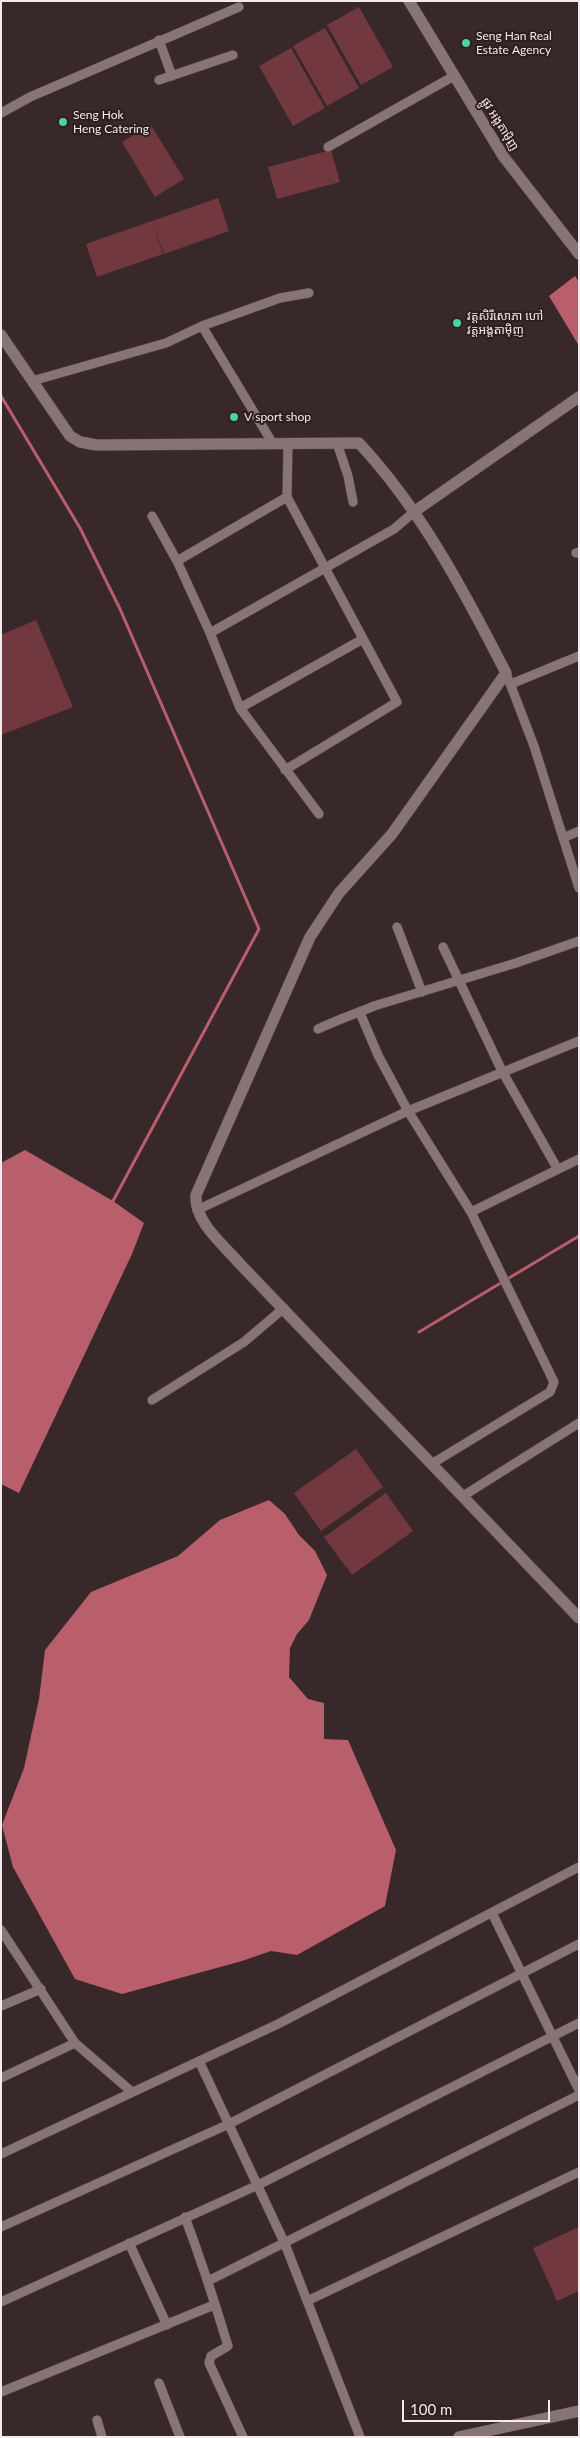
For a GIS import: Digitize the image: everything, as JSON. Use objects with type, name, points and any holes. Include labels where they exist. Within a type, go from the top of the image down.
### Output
[{"type":"street","name":"ផ្លូវ អង្តតាម៉ិញ","points":[[409,1],[504,156],[579,254]]},
{"type":"street","points":[[1,113],[30,97],[239,7]]},
{"type":"street","points":[[159,40],[172,76]]},
{"type":"street","points":[[159,80],[233,55]]},
{"type":"street","points":[[328,147],[454,76]]},
{"type":"street","points":[[32,381],[166,343],[202,326],[280,298],[309,293]]},
{"type":"street","points":[[202,326],[273,444]]},
{"type":"street","points":[[1,335],[70,436],[80,442],[97,446],[359,443],[388,474],[415,511],[464,593],[506,673],[534,746],[579,888]]},
{"type":"street","points":[[210,633],[394,529],[415,511],[579,397]]},
{"type":"street","points":[[337,443],[348,476],[353,502]]},
{"type":"street","points":[[285,770],[397,702],[287,498],[288,444]]},
{"type":"street","points":[[178,562],[287,498]]},
{"type":"street","points":[[152,516],[178,562],[210,633],[240,708],[319,814]]},
{"type":"street","points":[[240,708],[362,639]]},
{"type":"street","points":[[511,684],[579,656]]},
{"type":"street","points":[[506,673],[392,834],[339,893],[310,937],[196,1195],[198,1210],[204,1222],[240,1264],[433,1463],[462,1496],[579,1618]]},
{"type":"street","points":[[563,838],[579,831]]},
{"type":"street","points":[[397,927],[422,992]]},
{"type":"street","points":[[318,1029],[374,1006],[516,963],[579,941]]},
{"type":"street","points":[[443,947],[502,1071],[557,1168]]},
{"type":"street","points":[[360,1013],[378,1055],[408,1111],[471,1212],[554,1382],[553,1389],[433,1463]]},
{"type":"street","points":[[198,1210],[408,1111],[579,1041]]},
{"type":"street","points":[[471,1212],[557,1168],[579,1159]]},
{"type":"street","points":[[152,1400],[244,1342],[284,1308]]},
{"type":"street","points":[[462,1496],[579,1423]]},
{"type":"street","points":[[1,2154],[278,2024],[579,1867]]},
{"type":"street","points":[[492,1913],[579,2090]]},
{"type":"street","points":[[1,1930],[75,2043],[132,2092]]},
{"type":"street","points":[[2,2224],[229,2124],[579,1944]]},
{"type":"street","points":[[1,2006],[40,1989]]},
{"type":"street","points":[[1,2302],[258,2185],[579,2023]]},
{"type":"street","points":[[1,2078],[75,2043]]},
{"type":"street","points":[[199,2061],[285,2244],[360,2437]]},
{"type":"street","points":[[208,2281],[579,2095]]},
{"type":"street","points":[[307,2301],[579,2172]]},
{"type":"street","points":[[186,2217],[228,2346],[211,2356],[210,2364],[243,2437]]},
{"type":"street","points":[[129,2243],[167,2326]]},
{"type":"street","points":[[1,2392],[110,2346],[167,2326],[214,2305]]},
{"type":"street","points":[[159,2383],[180,2437]]},
{"type":"street","points":[[460,2437],[487,2434],[579,2411]]},
{"type":"street","points":[[97,2420],[102,2437]]},
{"type":"shaded area","points":[[359,7],[393,67],[361,85],[327,25]]},
{"type":"shaded area","points":[[325,28],[359,88],[327,106],[293,46]]},
{"type":"shaded area","points":[[291,48],[325,108],[293,126],[259,66]]},
{"type":"shaded area","points":[[151,125],[184,179],[155,197],[122,142]]},
{"type":"shaded area","points":[[331,150],[340,182],[277,199],[268,167]]},
{"type":"shaded area","points":[[218,198],[229,231],[164,254],[152,221]]},
{"type":"shaded area","points":[[152,221],[163,254],[97,277],[86,244]]},
{"type":"shaded area","points":[[575,276],[579,282],[579,346],[549,296]]},
{"type":"shaded area","points":[[36,620],[73,707],[1,735],[1,635]]},
{"type":"shaded area","points":[[25,1150],[113,1201],[144,1223],[132,1254],[19,1493],[1,1484],[1,1163]]},
{"type":"shaded area","points":[[356,1449],[383,1487],[321,1531],[294,1493]]},
{"type":"shaded area","points":[[386,1493],[413,1531],[352,1575],[324,1537]]},
{"type":"shaded area","points":[[269,1500],[285,1514],[299,1535],[315,1551],[327,1575],[309,1620],[297,1634],[290,1648],[289,1677],[308,1699],[324,1703],[324,1739],[348,1740],[396,1850],[385,1906],[297,1955],[271,1951],[242,1961],[122,1994],[75,1979],[13,1867],[2,1825],[24,1768],[39,1699],[45,1650],[91,1592],[178,1556],[220,1520]]},
{"type":"shaded area","points":[[579,2227],[579,2291],[557,2301],[533,2248]]},
{"type":"waterway","points":[[1,396],[80,528],[120,609],[259,929],[113,1201]]},
{"type":"waterway","points":[[419,1332],[579,1236]]},
{"type":"place","name":"Seng Han Real Estate Agency","points":[[466,43]]},
{"type":"place","name":"Seng Hok Heng Catering","points":[[63,122]]},
{"type":"place","name":"វត្តសិរីសោភា ហៅ វត្តអង្តតាម៉ិញ","points":[[457,323]]},
{"type":"place","name":"V sport shop","points":[[234,417]]}]
